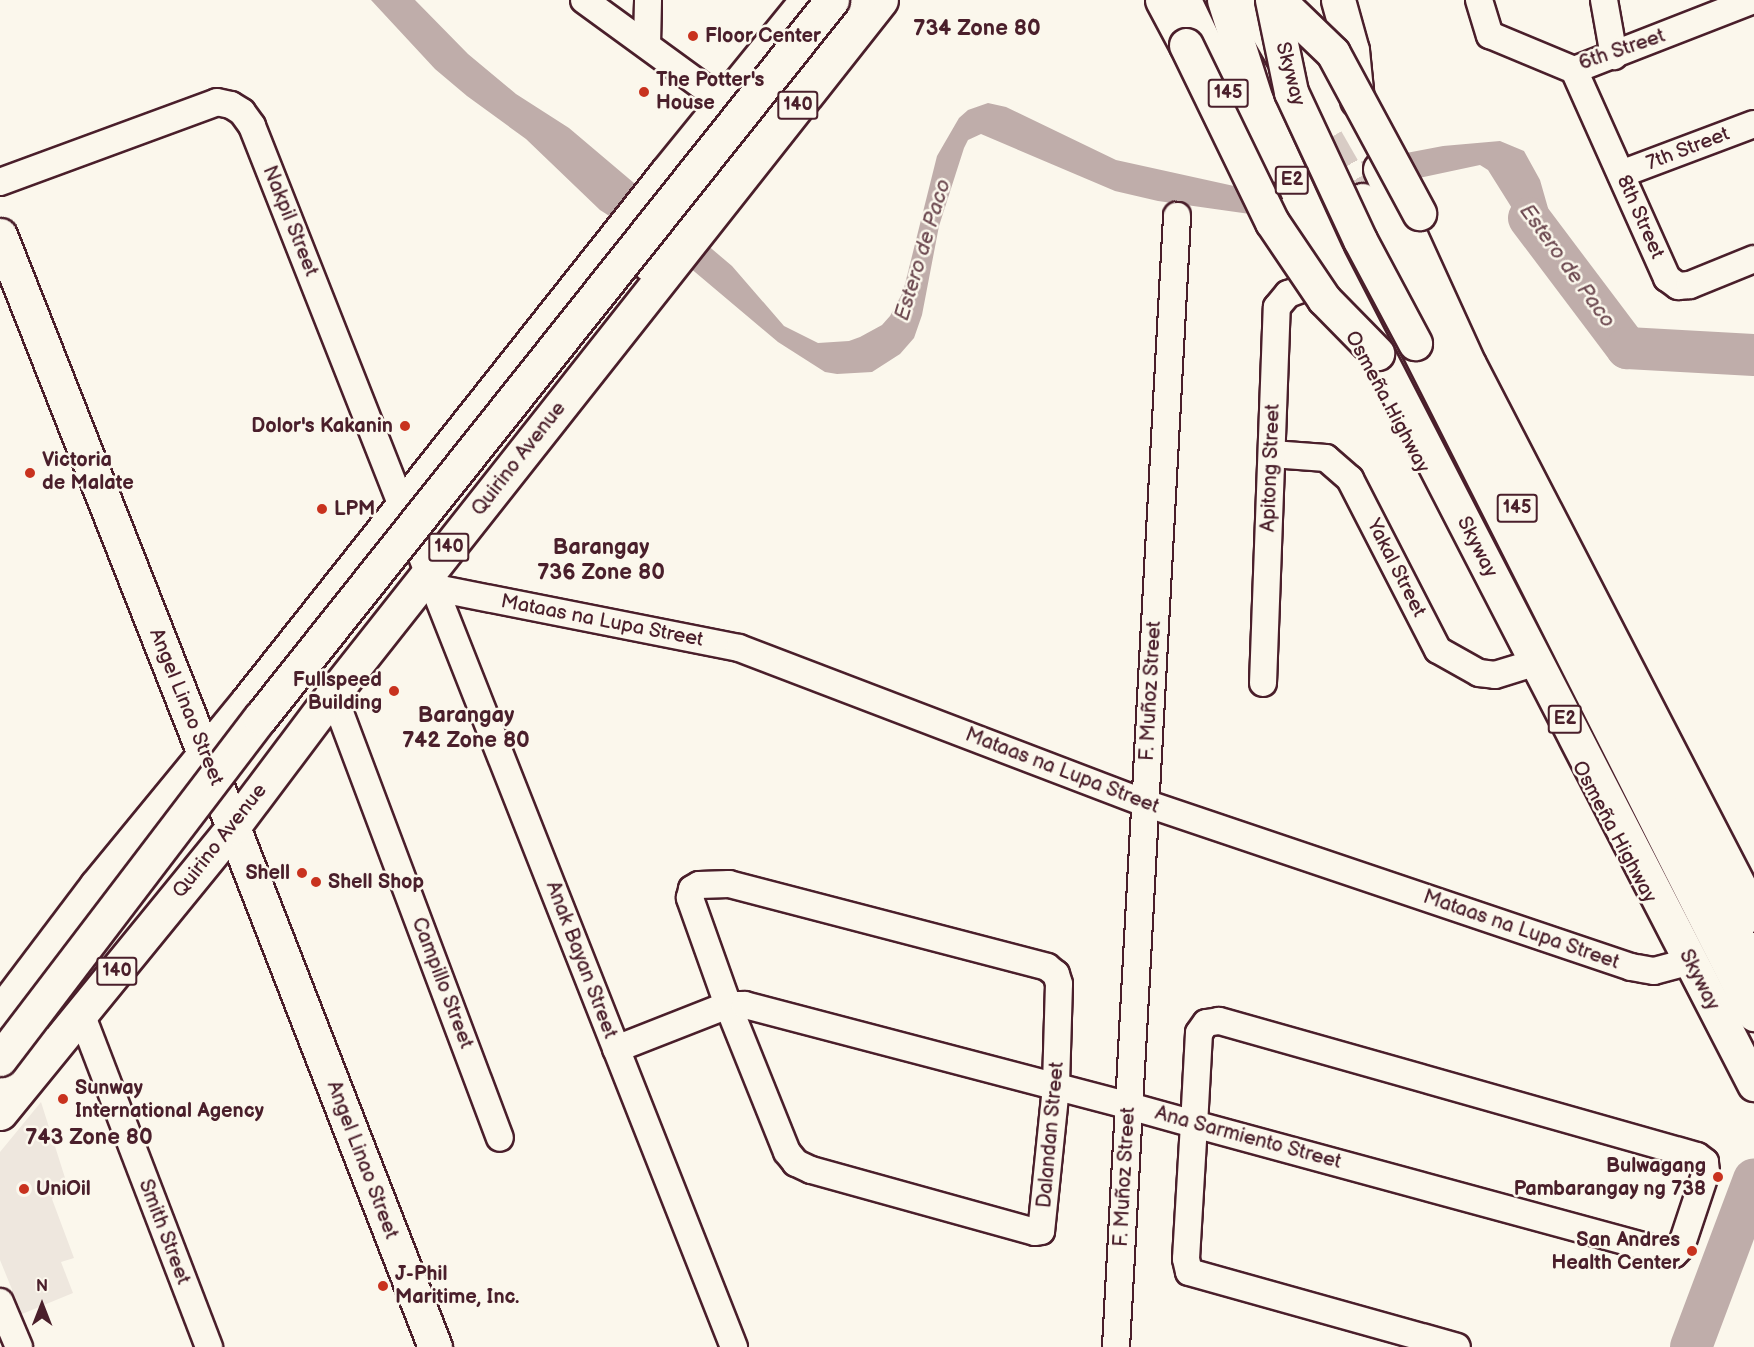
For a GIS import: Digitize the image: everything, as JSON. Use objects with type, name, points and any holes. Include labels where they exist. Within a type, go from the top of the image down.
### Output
[{"type":"main road","points":[[0,1013],[96,886],[204,755],[667,172],[807,0]]},
{"type":"main road","points":[[1162,0],[1272,222],[1324,299],[1377,353]]},
{"type":"main road","name":"145","points":[[1184,0],[1264,168]]},
{"type":"main road","name":"Skyway","points":[[1224,0],[1256,100],[1327,256],[1754,1084]]},
{"type":"main road","points":[[1249,0],[1324,134]]},
{"type":"main road","name":"Skyway","points":[[1272,0],[1291,92],[1360,240],[1415,343],[1754,1014]]},
{"type":"main road","points":[[1278,0],[1333,53],[1381,139],[1558,491],[1600,616]]},
{"type":"main road","points":[[1338,0],[1352,50],[1357,100],[1374,156],[1469,364],[1754,915]]},
{"type":"main road","points":[[0,1082],[72,1009],[857,1]]},
{"type":"main road","points":[[0,1059],[260,718],[857,1]]},
{"type":"main road","name":"Quirino Avenue","points":[[0,1113],[72,1009],[233,827],[333,694],[433,580],[715,210],[857,1]]},
{"type":"main road","name":"145","points":[[1362,200],[1754,971]]},
{"type":"main road","name":"Osmeña Highway","points":[[1288,214],[1754,1100]]},
{"type":"main road","name":"Angel Linao Street","points":[[0,235],[435,1347]]},
{"type":"street","points":[[584,0],[725,103]]},
{"type":"street","points":[[647,45],[648,0]]},
{"type":"street","name":"6th Street","points":[[1479,0],[1490,35],[1574,70],[1614,56],[1730,5],[1754,0]]},
{"type":"street","points":[[1604,0],[1614,56]]},
{"type":"street","name":"8th Street","points":[[1574,70],[1667,278],[1678,286],[1690,285],[1754,259]]},
{"type":"street","name":"Nakpil Street","points":[[0,182],[218,102],[231,105],[242,112],[252,126],[433,580]]},
{"type":"street","name":"7th Street","points":[[1622,174],[1754,124]]},
{"type":"street","name":"F. Muñoz Street","points":[[1116,1347],[1177,216]]},
{"type":"street","name":"Apitong Street","points":[[1263,683],[1277,307],[1288,294],[1323,280]]},
{"type":"street","name":"Yakal Street","points":[[1272,454],[1326,458],[1350,479],[1438,650],[1479,673],[1495,675],[1525,666]]},
{"type":"street","name":"Mataas na Lupa Street","points":[[433,580],[739,648],[1146,803],[1630,967],[1654,971],[1683,963]]},
{"type":"street","name":"Anak Bayan Street","points":[[433,580],[734,1347]]},
{"type":"street","name":"Campillo Street","points":[[333,694],[500,1138]]},
{"type":"street","name":"Dalandan Street","points":[[729,884],[1047,967],[1056,974],[1059,984],[1056,1087],[1043,1228],[1035,1232],[796,1163],[787,1152],[728,1005],[690,898],[692,889],[699,885],[729,884]]},
{"type":"street","name":"Ana Sarmiento Street","points":[[616,1049],[728,1005],[745,1005],[1129,1106],[1194,1124],[1674,1254],[1681,1247],[1706,1172],[1705,1162],[1697,1156],[1219,1021],[1206,1023],[1198,1033],[1194,1124]]},
{"type":"street","name":"Smith Street","points":[[72,1009],[209,1347]]},
{"type":"street","points":[[1194,1124],[1186,1259],[1190,1272],[1457,1347]]},
{"type":"street","points":[[0,1302],[19,1347]]},
{"type":"shaded area","points":[[41,1102],[66,1181],[52,1199],[74,1258],[61,1262],[73,1293],[22,1314],[0,1260],[0,1152]]},
{"type":"water","points":[[371,0],[415,0],[468,54],[516,94],[569,128],[732,266],[784,326],[818,343],[849,341],[860,337],[882,325],[890,316],[903,292],[937,156],[959,118],[968,110],[988,103],[1006,107],[1116,160],[1234,186],[1443,146],[1500,141],[1524,151],[1540,180],[1564,264],[1527,232],[1488,170],[1480,165],[1250,214],[1158,201],[1115,191],[981,134],[968,140],[964,148],[939,226],[922,315],[914,338],[900,354],[872,372],[837,374],[825,372],[778,342],[689,267],[600,210],[526,139],[467,96],[435,69]]},
{"type":"pier","points":[[1360,159],[1373,190],[1280,211],[1263,177]]},
{"type":"waterway","name":"Estero de Paco","points":[[1529,218],[1627,348],[1754,355]]},
{"type":"waterway","points":[[1691,1347],[1754,1179]]},
{"type":"tunnel","points":[[1327,139],[1362,200]]},
{"type":"tunnel","points":[[1264,168],[1288,214]]},
{"type":"place","name":"Floor Center","points":[[693,36]]},
{"type":"place","name":"The Potter's House","points":[[644,92]]},
{"type":"place","name":"Dolor's Kakanin","points":[[405,426]]},
{"type":"place","name":"Victoria de Malate","points":[[30,473]]},
{"type":"place","name":"LPM","points":[[322,509]]},
{"type":"place","name":"Fullspeed Building","points":[[394,691]]},
{"type":"place","name":"Shell","points":[[302,873]]},
{"type":"place","name":"Shell Shop","points":[[316,882]]},
{"type":"place","name":"Sunway International Agency","points":[[63,1099]]},
{"type":"place","name":"Bulwagang Pambarangay ng 738","points":[[1718,1177]]},
{"type":"place","name":"UniOil","points":[[24,1189]]},
{"type":"place","name":"San Andres Health Center","points":[[1692,1251]]},
{"type":"place","name":"J-Phil Maritime, Inc.","points":[[383,1286]]},
{"type":"district","name":"734 Zone 80","points":[[977,29]]},
{"type":"district","name":"Barangay 736 Zone 80","points":[[601,560]]},
{"type":"district","name":"Barangay 742 Zone 80","points":[[466,728]]},
{"type":"district","name":"743 Zone 80","points":[[89,1138]]}]
